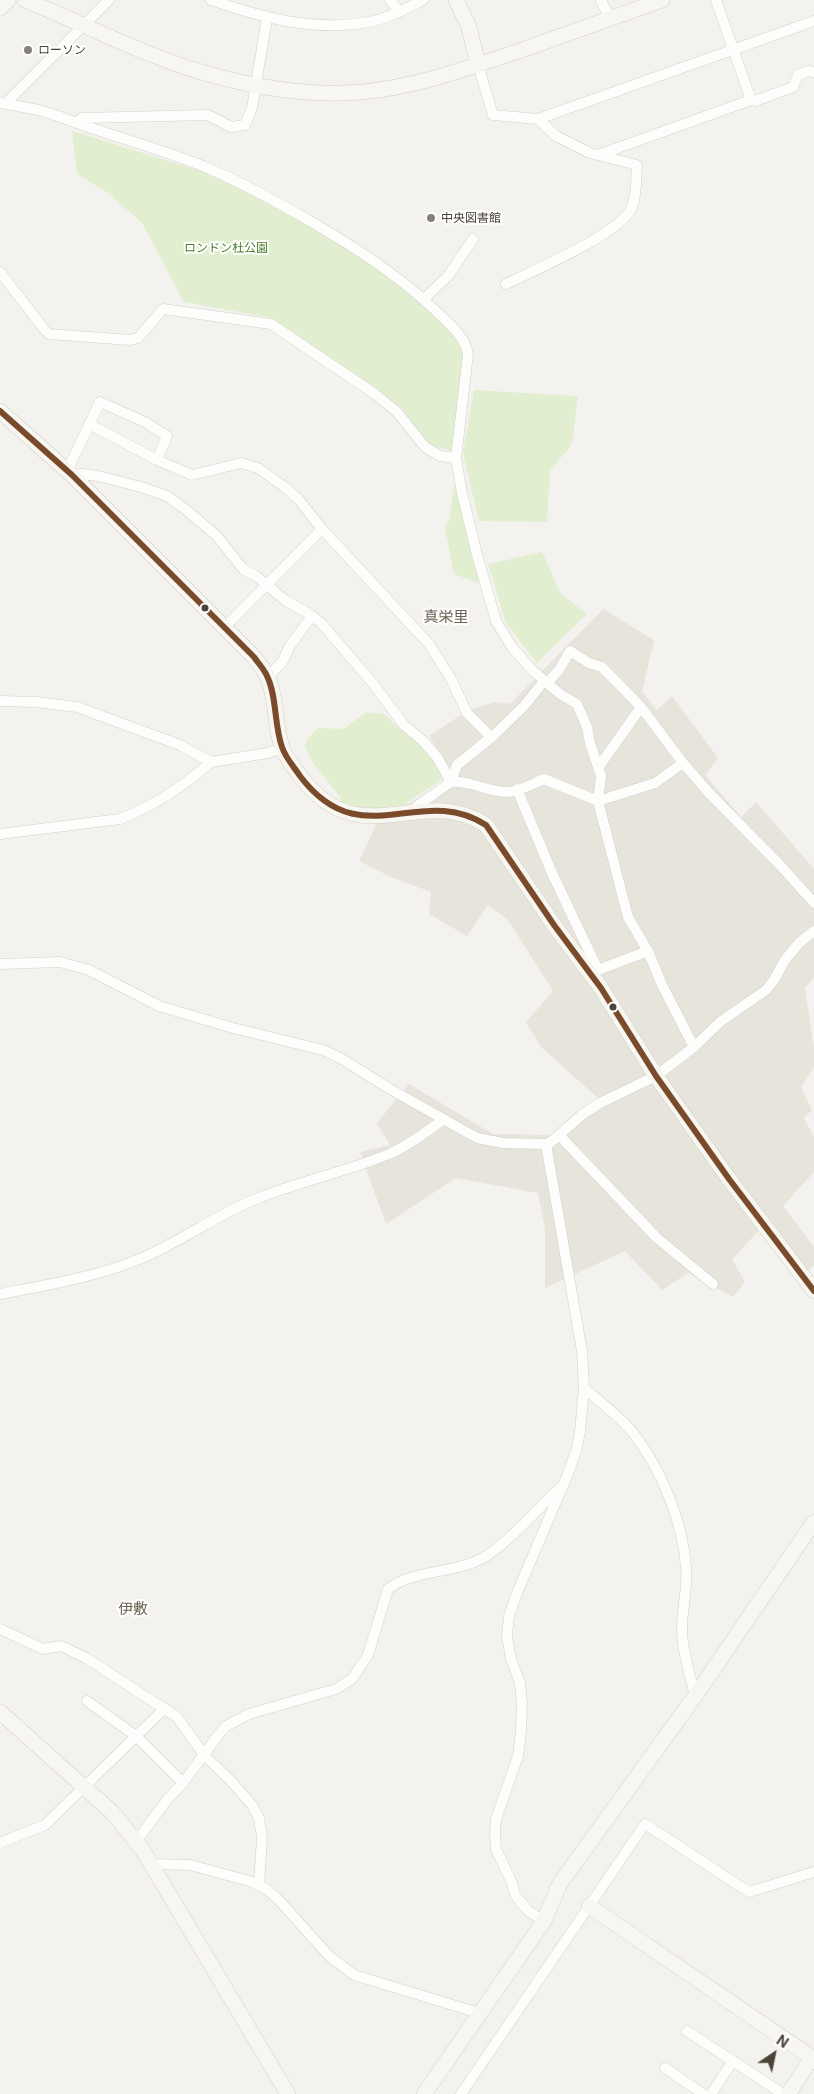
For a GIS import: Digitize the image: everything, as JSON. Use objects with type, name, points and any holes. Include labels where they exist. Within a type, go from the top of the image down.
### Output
[{"type":"street","points":[[0,8],[8,0]]},
{"type":"street","points":[[26,0],[189,67],[256,85],[311,92],[361,92],[408,85],[478,65],[662,0]]},
{"type":"street","points":[[2,104],[109,0]]},
{"type":"street","points":[[211,0],[267,18],[288,22],[342,25],[374,20],[400,12],[423,0]]},
{"type":"street","points":[[390,0],[400,12]]},
{"type":"street","points":[[456,0],[469,27],[493,115],[538,119],[814,21]]},
{"type":"street","points":[[601,0],[610,19]]},
{"type":"street","points":[[716,0],[751,100]]},
{"type":"street","points":[[76,123],[82,118],[208,115],[231,127],[245,125],[252,108],[267,18]]},
{"type":"street","points":[[598,155],[751,100],[755,101],[793,87],[798,75],[808,71],[814,72]]},
{"type":"street","points":[[2,104],[39,110],[207,168],[256,191],[350,245],[389,271],[424,299],[466,344],[468,354],[456,458],[473,538],[496,621],[512,647],[546,682],[560,694],[577,704],[588,727],[590,743],[601,776],[598,801],[628,917],[648,951],[662,985],[694,1047]]},
{"type":"street","points":[[506,284],[598,239],[620,223],[632,207],[638,165],[590,153],[556,136],[538,119]]},
{"type":"street","points":[[424,299],[448,276],[473,239]]},
{"type":"street","points":[[0,272],[44,329],[50,334],[130,340],[138,338],[163,309],[271,324],[375,394],[397,412],[425,447],[440,456],[456,458]]},
{"type":"street","points":[[70,473],[89,424],[100,402],[145,422],[167,436],[158,460]]},
{"type":"street","points":[[0,410],[70,473],[254,657],[268,676],[282,748],[314,792],[329,805],[344,813],[369,816],[439,811],[459,813],[475,818],[486,826],[554,925],[596,973]]},
{"type":"street","points":[[89,424],[158,460],[192,475],[241,462],[258,468],[293,494],[322,529],[429,644],[450,677],[468,713],[491,738]]},
{"type":"street","points":[[70,473],[98,476],[141,486],[167,496],[185,509],[217,536],[243,569],[256,576],[286,601],[322,624],[371,681],[404,724],[437,757],[451,782]]},
{"type":"street","points":[[225,627],[322,529]]},
{"type":"street","points":[[268,676],[283,661],[289,647],[312,616]]},
{"type":"street","points":[[451,782],[457,765],[491,738],[524,706],[559,670],[570,651],[589,663],[602,667],[641,707],[683,763],[710,794],[781,866],[814,904]]},
{"type":"street","points":[[0,701],[36,702],[77,708],[180,745],[211,762]]},
{"type":"street","points":[[598,768],[641,707]]},
{"type":"street","points":[[0,834],[120,819],[135,814],[169,794],[191,780],[211,762],[268,753],[282,748]]},
{"type":"street","points":[[412,812],[417,806],[451,782],[462,781],[485,789],[509,792],[544,779],[598,801],[655,783],[683,763]]},
{"type":"street","points":[[517,789],[596,973],[656,1076],[729,1179],[814,1291]]},
{"type":"street","points":[[0,964],[60,962],[89,970],[159,1006],[233,1028],[323,1050],[342,1059],[443,1120],[478,1138],[503,1143],[546,1144],[583,1114],[600,1103],[656,1076],[694,1047],[720,1022],[766,990],[788,955],[799,942],[814,930]]},
{"type":"street","points":[[596,973],[648,951]]},
{"type":"street","points":[[0,1294],[111,1270],[144,1257],[219,1215],[257,1198],[390,1154],[443,1120]]},
{"type":"street","points":[[559,1135],[657,1238],[713,1284]]},
{"type":"street","points":[[544,1920],[528,1911],[516,1895],[496,1849],[495,1833],[496,1819],[518,1756],[522,1702],[520,1683],[511,1659],[507,1636],[509,1616],[576,1451],[580,1432],[584,1388],[582,1351],[546,1144]]},
{"type":"street","points":[[584,1388],[620,1419],[634,1434],[664,1487],[680,1530],[686,1570],[683,1638],[695,1696]]},
{"type":"street","points":[[136,1842],[226,1726],[249,1714],[336,1689],[352,1679],[368,1654],[388,1589],[398,1582],[466,1565],[486,1557],[505,1542],[562,1485]]},
{"type":"street","points":[[424,2094],[544,1920],[559,1885],[695,1696],[814,1522]]},
{"type":"street","points":[[0,1629],[43,1649],[61,1646],[86,1658],[177,1717],[204,1754],[252,1805],[259,1818],[262,1837],[259,1885]]},
{"type":"street","points":[[87,1701],[136,1736],[183,1783]]},
{"type":"street","points":[[0,1843],[45,1825],[165,1708]]},
{"type":"street","points":[[0,1712],[113,1813],[136,1842],[152,1864],[288,2094]]},
{"type":"street","points":[[461,2094],[645,1824],[749,1892],[813,1873]]},
{"type":"street","points":[[152,1864],[190,1865],[259,1885],[278,1899],[329,1956],[354,1975],[479,2013]]},
{"type":"street","points":[[589,1906],[813,2057],[788,2094]]},
{"type":"street","points":[[687,2030],[783,2094]]},
{"type":"street","points":[[711,2094],[733,2061]]},
{"type":"street","points":[[665,2068],[703,2094]]},
{"type":"shaded area","points":[[603,609],[654,640],[642,692],[657,710],[672,696],[718,758],[705,775],[741,817],[756,802],[814,869],[814,977],[805,988],[814,1048],[814,1067],[801,1087],[812,1110],[804,1118],[814,1137],[814,1172],[783,1206],[814,1247],[814,1265],[806,1273],[767,1222],[732,1259],[745,1282],[733,1297],[688,1273],[662,1290],[625,1251],[545,1288],[545,1228],[538,1193],[456,1178],[386,1224],[360,1152],[390,1145],[377,1123],[409,1084],[493,1134],[556,1135],[598,1098],[541,1047],[526,1022],[553,991],[508,920],[488,905],[467,936],[429,914],[431,892],[391,877],[359,861],[376,825],[454,775],[429,736],[467,711],[495,702],[510,704]]},
{"type":"green space","name":"ロンドン杜公園","points":[[72,131],[204,172],[277,206],[391,275],[453,331],[463,346],[465,356],[452,451],[429,445],[403,409],[272,318],[184,302],[142,223],[108,193],[77,174]]},
{"type":"green space","points":[[474,390],[578,396],[572,444],[550,471],[547,522],[479,521],[463,453]]},
{"type":"green space","points":[[454,484],[482,584],[454,574],[445,528],[450,517]]},
{"type":"green space","points":[[542,552],[561,594],[587,614],[537,663],[506,623],[488,564]]},
{"type":"green space","points":[[367,712],[384,714],[398,727],[421,743],[442,773],[442,778],[439,782],[410,800],[405,807],[396,810],[348,808],[341,803],[340,797],[313,763],[305,747],[306,741],[318,728],[343,729]]},
{"type":"transit line","points":[[0,411],[72,475],[254,657],[270,684],[283,751],[300,776],[323,800],[346,812],[368,816],[438,811],[462,814],[486,825],[554,925],[601,988],[656,1076],[729,1179],[814,1291]]},
{"type":"place","name":"ローソン","points":[[28,50]]},
{"type":"place","name":"中央図書館","points":[[431,218]]},
{"type":"district","name":"真栄里","points":[[446,617]]},
{"type":"district","name":"伊敷","points":[[133,1609]]}]
